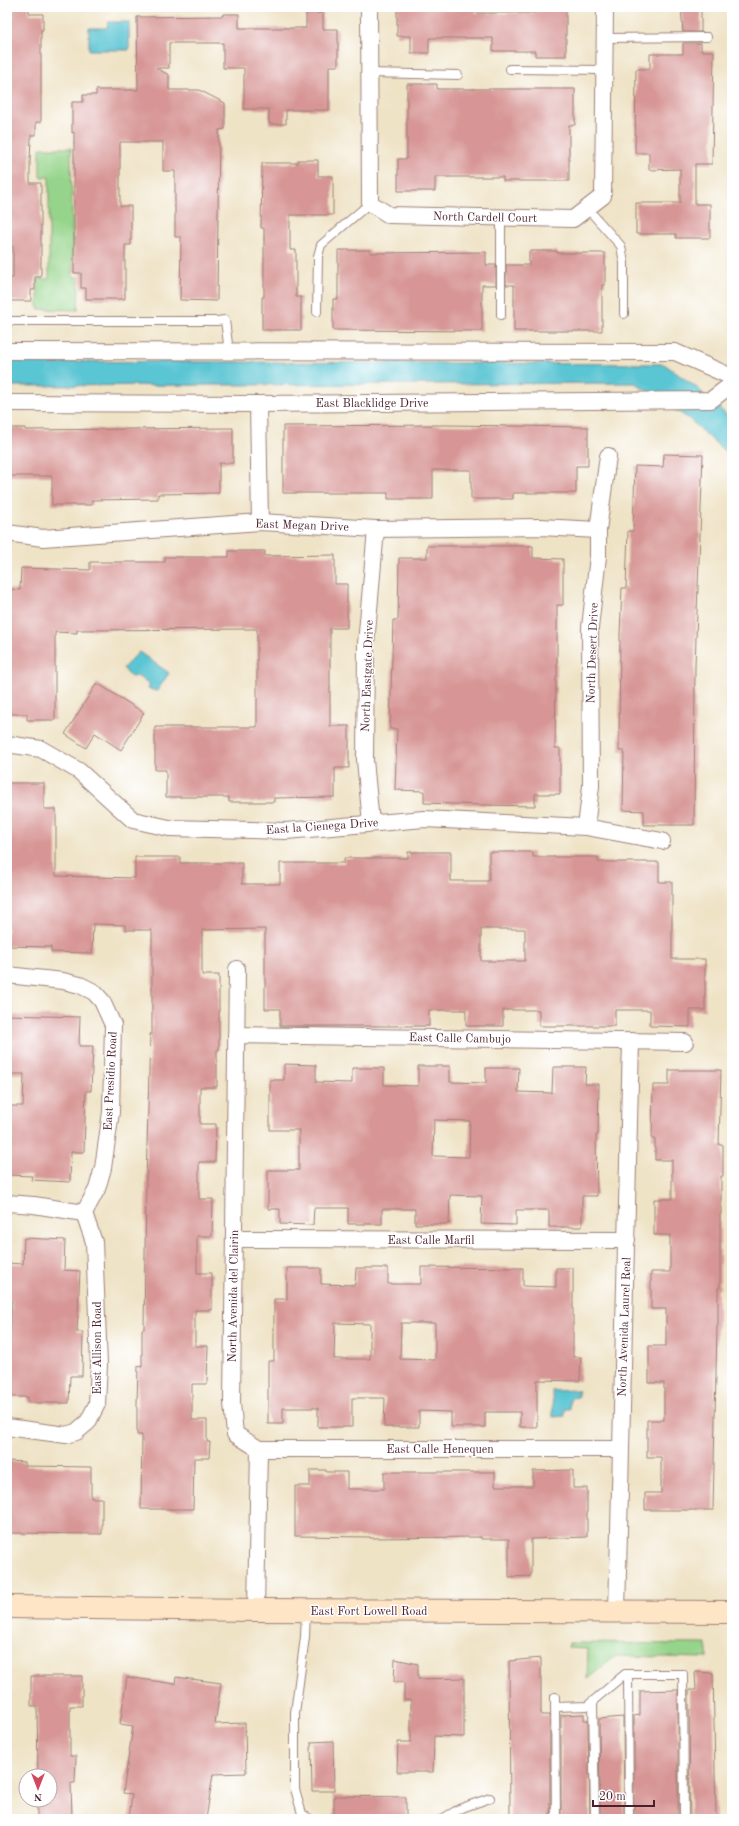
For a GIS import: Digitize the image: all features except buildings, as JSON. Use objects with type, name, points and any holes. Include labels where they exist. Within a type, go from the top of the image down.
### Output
[{"type":"main road","name":"East Fort Lowell Road","points":[[7,1607],[306,1611],[732,1612]]},
{"type":"street","points":[[368,7],[370,203]]},
{"type":"street","name":"North Cardell Court","points":[[370,203],[389,215],[573,218],[602,196],[605,7]]},
{"type":"street","points":[[7,351],[675,352],[732,377]]},
{"type":"street","name":"East Blacklidge Drive","points":[[7,403],[258,404],[711,400],[732,384]]},
{"type":"street","points":[[258,404],[260,522]]},
{"type":"street","name":"North Desert Drive","points":[[586,827],[590,786],[590,628],[598,556],[598,530],[608,456]]},
{"type":"street","name":"East Megan Drive","points":[[7,533],[43,538],[260,522],[376,529],[540,527],[598,530]]},
{"type":"street","name":"North Eastgate Drive","points":[[371,823],[365,760],[366,644],[376,529]]},
{"type":"street","name":"East la Cienega Drive","points":[[7,744],[41,749],[79,771],[133,820],[169,828],[286,831],[371,823],[424,820],[586,827],[662,841]]},
{"type":"street","name":"North Avenida del Clairin","points":[[237,969],[232,1403],[235,1434],[259,1449]]},
{"type":"street","name":"East Presidio Road","points":[[7,976],[63,981],[80,985],[94,992],[102,1001],[113,1024],[111,1112],[103,1168],[96,1189],[84,1213]]},
{"type":"street","name":"East Calle Cambujo","points":[[236,1035],[684,1042]]},
{"type":"street","name":"North Avenida Laurel Real","points":[[617,1612],[631,1041]]},
{"type":"street","points":[[7,1203],[34,1205],[84,1213]]},
{"type":"street","name":"East Allison Road","points":[[7,1427],[66,1435],[76,1432],[88,1422],[97,1404],[99,1366],[94,1242],[84,1213]]},
{"type":"street","name":"East Calle Marfil","points":[[234,1239],[627,1240]]},
{"type":"street","points":[[256,1610],[259,1449]]},
{"type":"street","name":"East Calle Henequen","points":[[259,1449],[621,1449]]},
{"type":"lane","points":[[605,38],[707,37]]},
{"type":"lane","points":[[510,69],[604,70]]},
{"type":"lane","points":[[369,74],[458,75]]},
{"type":"lane","points":[[317,312],[318,256],[321,245],[370,203]]},
{"type":"lane","points":[[587,208],[621,246],[624,263],[624,314]]},
{"type":"lane","points":[[501,217],[501,315]]},
{"type":"lane","points":[[7,321],[225,320],[229,352]]},
{"type":"lane","points":[[306,1611],[295,1713],[295,1789],[302,1814],[310,1819]]},
{"type":"lane","points":[[555,1707],[587,1706],[625,1674],[683,1674],[684,1819]]},
{"type":"lane","points":[[628,1674],[629,1819]]},
{"type":"lane","points":[[555,1697],[556,1819]]},
{"type":"lane","points":[[593,1701],[595,1819]]},
{"type":"lane","points":[[442,1819],[459,1809],[490,1798]]},
{"type":"green space","points":[[40,148],[71,148],[73,277],[79,277],[78,310],[38,309],[38,279],[49,279],[49,177],[40,177]]},
{"type":"green space","points":[[569,1643],[707,1644],[707,1658],[616,1656],[587,1679],[588,1649],[568,1648]]},
{"type":"water","points":[[108,22],[129,22],[129,50],[89,50],[89,28],[107,28]]},
{"type":"water","points":[[7,361],[664,364],[696,387],[732,420],[732,458],[689,419],[635,383],[7,386]]},
{"type":"water","points":[[139,652],[169,673],[157,691],[148,689],[150,684],[137,676],[131,677],[123,668]]},
{"type":"water","points":[[578,1390],[578,1397],[570,1398],[570,1409],[565,1409],[565,1416],[553,1417],[552,1391]]}]
